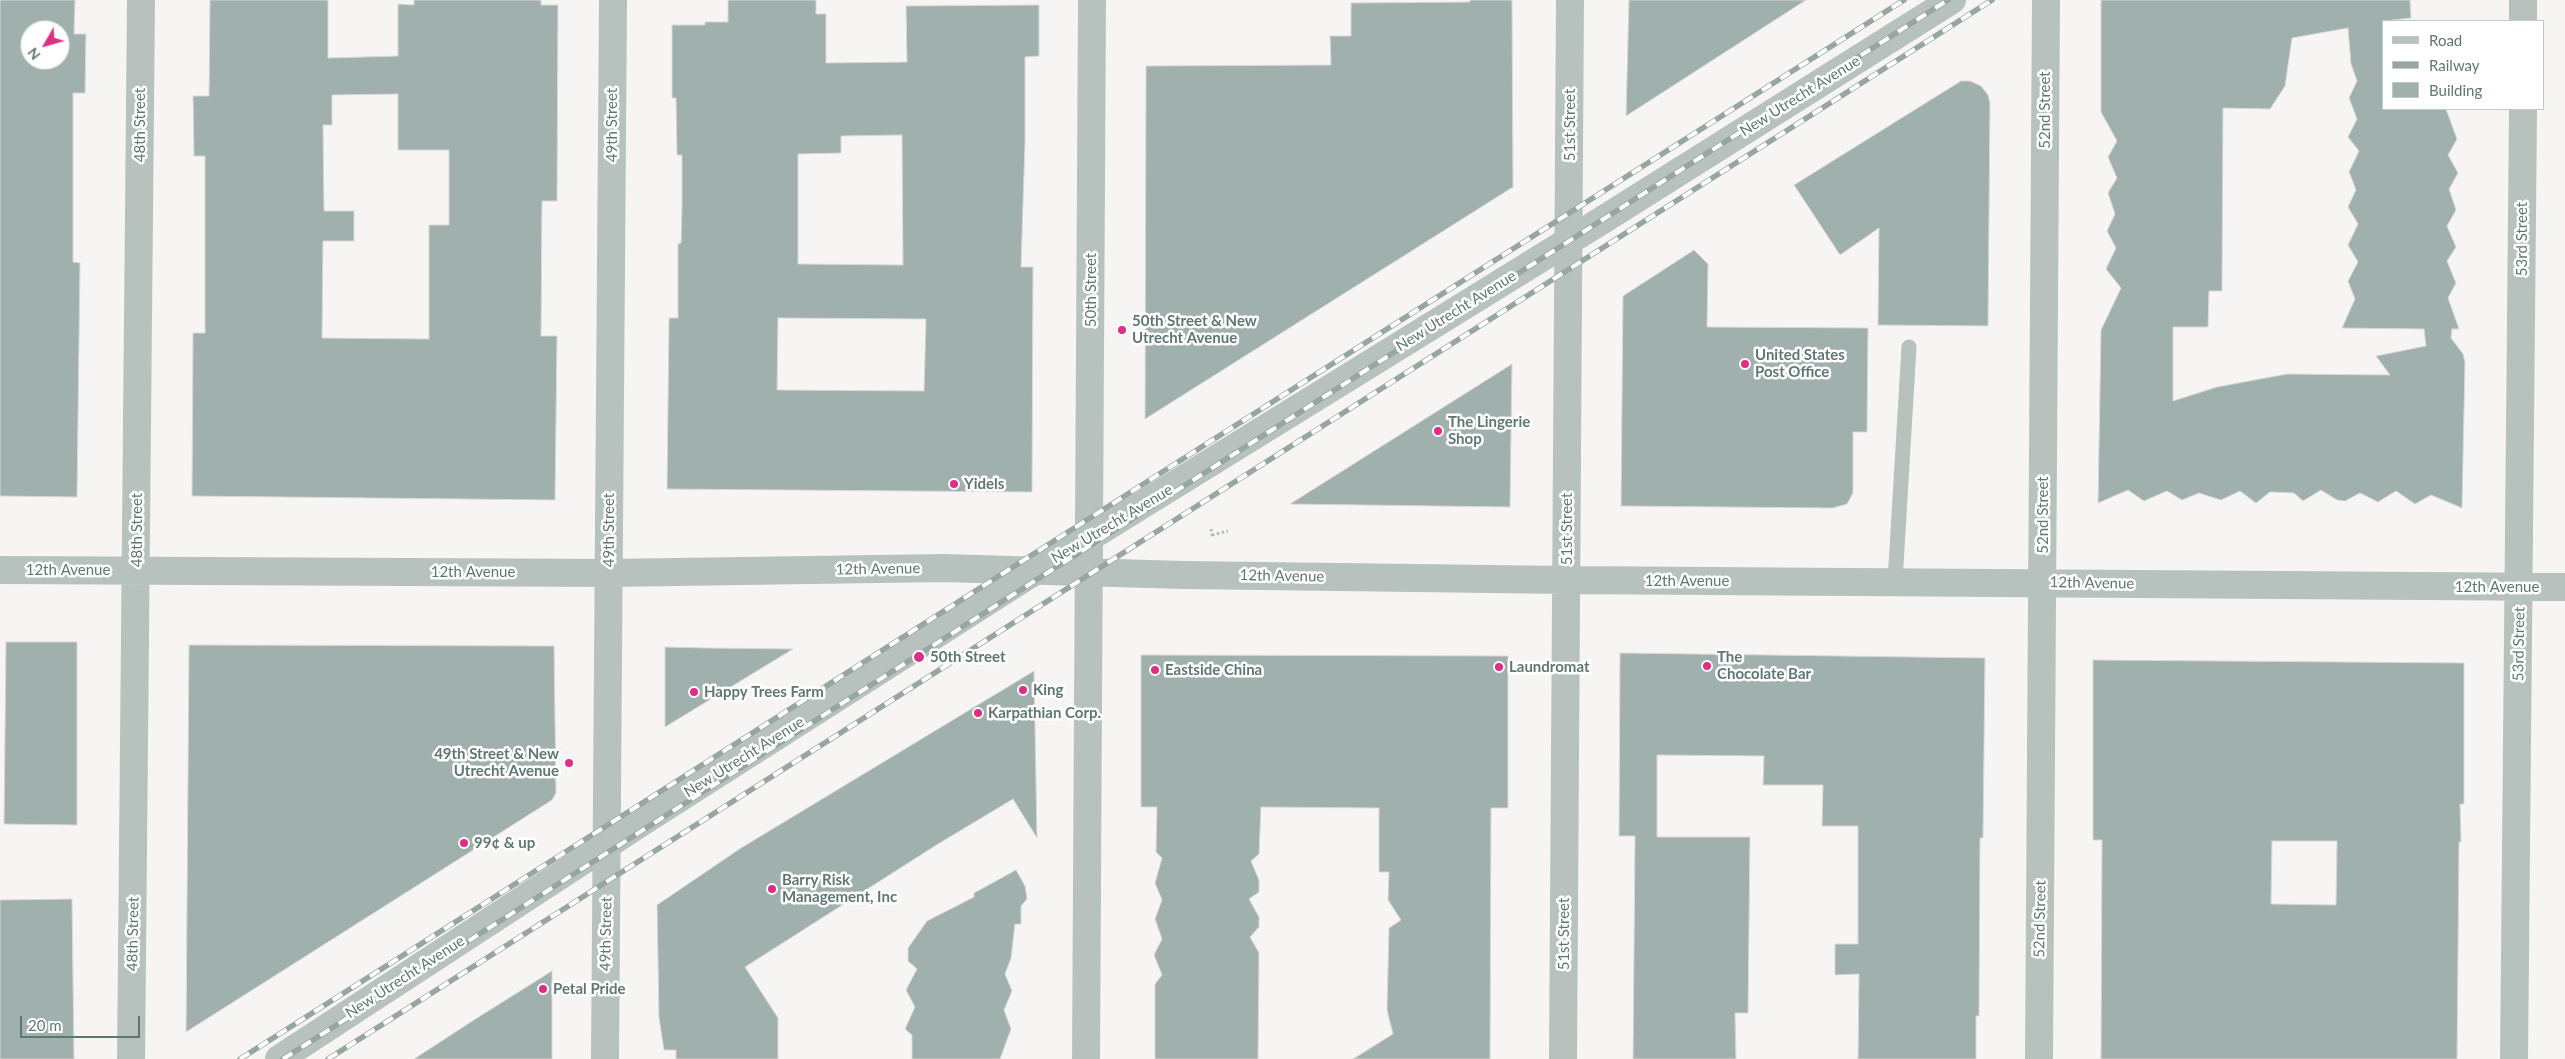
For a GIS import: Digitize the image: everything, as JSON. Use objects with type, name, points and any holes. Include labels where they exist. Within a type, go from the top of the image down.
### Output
[{"type":"street","name":"48th Street","points":[[132,1059],[141,0]]},
{"type":"street","name":"49th Street","points":[[605,1059],[613,0]]},
{"type":"street","name":"50th Street","points":[[1086,1059],[1092,0]]},
{"type":"street","name":"51st Street","points":[[1563,1059],[1567,306],[1570,240],[1570,0]]},
{"type":"street","name":"New Utrecht Avenue","points":[[279,1059],[607,844],[1035,571],[1570,240],[1952,0]]},
{"type":"street","name":"52nd Street","points":[[2039,1059],[2046,0]]},
{"type":"street","points":[[2523,0],[2523,20]]},
{"type":"street","name":"53rd Street","points":[[2514,1059],[2522,110]]},
{"type":"street","name":"12th Avenue","points":[[0,570],[609,573],[944,568],[1567,580],[2565,587]]},
{"type":"lane","points":[[1895,582],[1909,348]]},
{"type":"path","points":[[1211,529],[1212,541]]},
{"type":"path","points":[[1212,535],[1228,531]]},
{"type":"building","points":[[0,0],[75,0],[74,34],[86,34],[85,93],[73,93],[73,262],[80,263],[77,497],[0,496]]},
{"type":"building","points":[[210,0],[328,0],[328,58],[398,56],[398,4],[414,5],[414,0],[541,0],[541,5],[558,5],[557,201],[542,201],[541,336],[557,336],[555,500],[192,496],[193,333],[205,333],[205,156],[194,156],[193,96],[209,96]],"holes":[[[398,94],[398,150],[449,150],[449,225],[429,225],[429,339],[322,338],[323,241],[354,241],[354,211],[324,211],[323,125],[332,125],[332,95]]]},
{"type":"building","points":[[728,0],[816,0],[816,14],[826,14],[826,63],[907,62],[906,6],[1039,5],[1039,56],[1025,57],[1025,142],[1021,267],[1033,267],[1032,492],[667,489],[669,318],[678,318],[678,244],[681,243],[682,207],[682,155],[677,155],[676,98],[672,98],[672,25],[705,25],[705,22],[728,22]],"holes":[[[902,135],[903,265],[798,264],[798,154],[841,153],[841,136]],[[778,318],[926,319],[924,391],[777,390]]]},
{"type":"building","points":[[1470,0],[1512,0],[1513,187],[1145,419],[1146,66],[1331,65],[1330,36],[1351,36],[1351,3],[1470,2]]},
{"type":"building","points":[[1629,0],[1806,0],[1626,116]]},
{"type":"building","points":[[2101,0],[2410,0],[2411,18],[2382,20],[2382,110],[2446,110],[2457,139],[2448,155],[2458,173],[2449,189],[2456,210],[2447,226],[2456,247],[2447,261],[2456,283],[2448,298],[2459,329],[2452,329],[2451,338],[2463,354],[2465,362],[2462,508],[2431,495],[2415,504],[2396,491],[2378,502],[2360,493],[2345,501],[2337,500],[2321,490],[2303,501],[2294,493],[2270,492],[2256,503],[2240,491],[2221,500],[2199,493],[2182,500],[2167,491],[2144,501],[2128,490],[2098,503],[2101,330],[2121,288],[2106,269],[2116,248],[2107,231],[2115,214],[2108,193],[2117,178],[2108,157],[2117,141],[2101,112]],"holes":[[[2348,28],[2351,64],[2357,81],[2349,98],[2357,119],[2348,137],[2359,151],[2349,172],[2356,190],[2348,207],[2358,224],[2348,245],[2358,262],[2348,281],[2355,299],[2342,328],[2424,329],[2426,346],[2376,356],[2390,375],[2287,374],[2217,387],[2173,401],[2173,327],[2208,327],[2209,291],[2222,291],[2223,108],[2270,109],[2285,86],[2292,38]]]},
{"type":"building","points":[[1961,81],[1970,81],[1981,86],[1988,95],[1990,103],[1988,326],[1878,325],[1879,228],[1840,255],[1794,185]]},
{"type":"building","name":"United States Post Office","points":[[1694,250],[1708,264],[1707,327],[1868,328],[1867,432],[1853,432],[1853,493],[1847,504],[1833,508],[1621,506],[1623,296]]},
{"type":"building","points":[[1512,364],[1510,507],[1290,504]]},
{"type":"building","points":[[6,642],[77,642],[77,825],[4,824]]},
{"type":"building","points":[[189,645],[554,646],[556,793],[552,800],[186,1032]]},
{"type":"building","name":"Happy Trees Farm","points":[[665,647],[707,648],[793,649],[665,727]]},
{"type":"building","points":[[1620,653],[1985,658],[1983,838],[1980,838],[1979,1016],[1976,1016],[1976,1059],[1858,1059],[1859,974],[1835,975],[1835,944],[1858,944],[1858,826],[1822,826],[1823,785],[1763,785],[1764,756],[1657,755],[1657,837],[1750,837],[1748,1013],[1735,1013],[1736,1059],[1633,1059],[1635,836],[1619,836]]},
{"type":"building","points":[[1141,655],[1508,656],[1508,808],[1491,808],[1490,1059],[1353,1059],[1393,1034],[1387,1010],[1389,928],[1401,920],[1388,900],[1389,872],[1379,872],[1379,808],[1261,807],[1259,854],[1251,861],[1259,880],[1259,892],[1249,899],[1259,917],[1259,927],[1250,937],[1259,953],[1258,1059],[1155,1059],[1155,984],[1162,975],[1154,955],[1162,939],[1155,919],[1162,900],[1155,883],[1162,858],[1156,852],[1157,807],[1141,807]]},
{"type":"building","points":[[2093,660],[2464,663],[2464,804],[2460,804],[2457,1059],[2101,1059],[2102,840],[2093,840]],"holes":[[[2272,841],[2337,841],[2336,905],[2271,904]]]},
{"type":"building","points":[[1034,671],[1037,838],[1013,799],[938,844],[745,967],[778,1018],[778,1059],[676,1059],[676,1050],[664,1050],[659,1018],[657,905],[741,848]]},
{"type":"building","points":[[1016,870],[1025,886],[1027,899],[1021,906],[1021,924],[1015,924],[1011,958],[1005,974],[1012,991],[1004,1010],[1011,1029],[1000,1059],[912,1059],[912,1035],[905,1029],[915,1007],[906,990],[917,969],[908,961],[908,948],[927,921],[974,897],[974,893]]},
{"type":"building","points":[[72,899],[74,1059],[0,1059],[0,900]]},
{"type":"building","points":[[552,971],[552,1059],[414,1059],[477,1018]]},
{"type":"railway","points":[[240,1059],[1904,0]]},
{"type":"railway","points":[[283,1059],[1948,0]]},
{"type":"railway","points":[[328,1059],[1992,0]]},
{"type":"place","name":"50th Street & New Utrecht Avenue","points":[[1122,330]]},
{"type":"place","name":"United States Post Office","points":[[1745,364]]},
{"type":"place","name":"The Lingerie Shop","points":[[1438,431]]},
{"type":"place","name":"Yidels","points":[[954,484]]},
{"type":"place","name":"50th Street","points":[[919,657]]},
{"type":"place","name":"The Chocolate Bar","points":[[1707,666]]},
{"type":"place","name":"Laundromat","points":[[1499,667]]},
{"type":"place","name":"Eastside China","points":[[1155,670]]},
{"type":"place","name":"King","points":[[1023,690]]},
{"type":"place","name":"Happy Trees Farm","points":[[694,692]]},
{"type":"place","name":"Karpathian Corp.","points":[[978,713]]},
{"type":"place","name":"49th Street & New Utrecht Avenue","points":[[569,763]]},
{"type":"place","name":"99¢ & up","points":[[464,843]]},
{"type":"place","name":"Barry Risk Management, Inc","points":[[772,889]]},
{"type":"place","name":"Petal Pride","points":[[543,989]]}]
